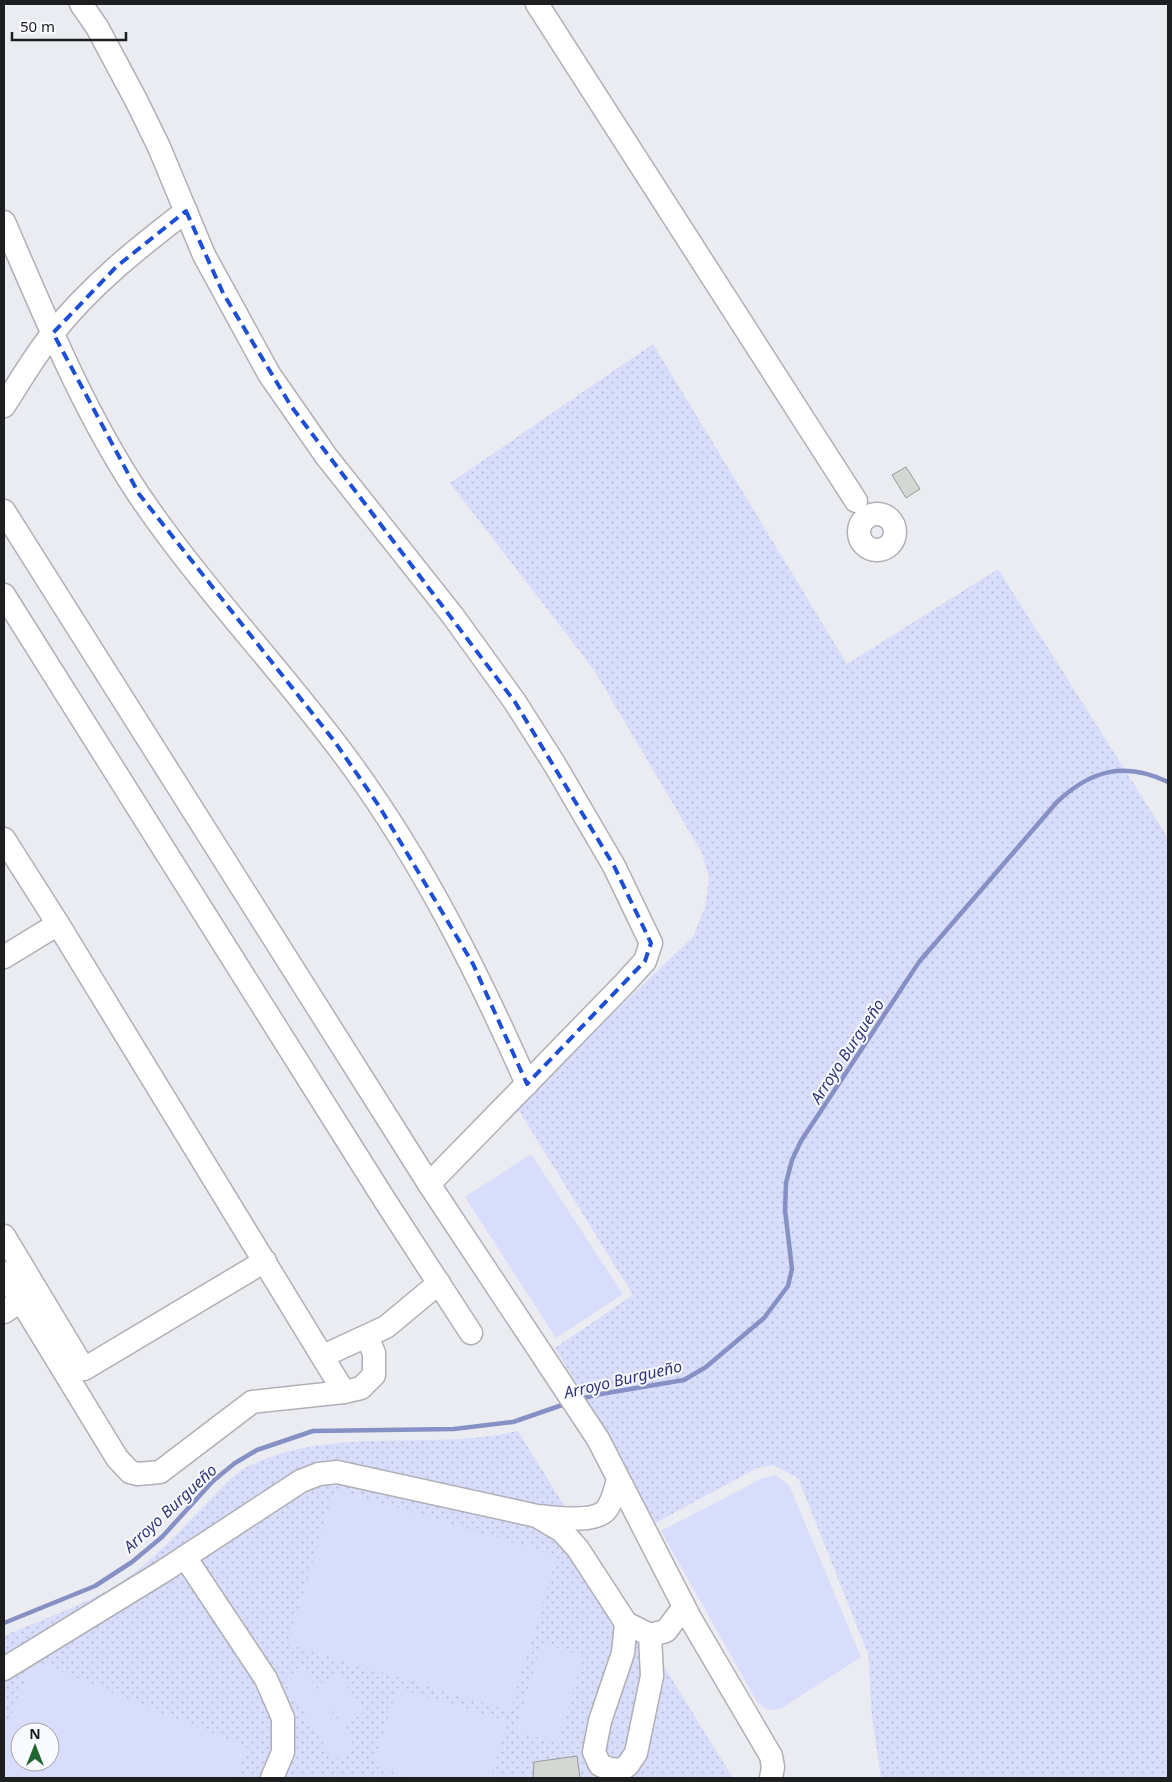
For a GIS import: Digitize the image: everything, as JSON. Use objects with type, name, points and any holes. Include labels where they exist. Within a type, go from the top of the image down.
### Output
[{"type":"street","points":[[81,4],[97,27],[137,102],[223,293],[269,374],[326,456],[453,616],[515,702],[555,765],[614,866],[647,930],[651,943],[645,961],[429,1184]]},
{"type":"street","points":[[537,4],[856,501],[860,539],[868,548],[873,550],[885,549],[894,541],[896,529],[890,518],[878,514],[856,501]]},
{"type":"street","points":[[4,406],[53,333],[116,267],[186,211]]},
{"type":"street","points":[[4,222],[53,333],[90,410],[139,494],[193,568],[335,742],[379,806],[444,912],[473,964],[527,1084]]},
{"type":"street","points":[[4,511],[429,1184],[598,1439],[684,1607],[771,1756],[773,1767],[771,1778]]},
{"type":"street","points":[[859,527],[866,517],[878,514]]},
{"type":"street","points":[[4,595],[471,1333]]},
{"type":"street","points":[[4,839],[344,1392]]},
{"type":"street","points":[[4,957],[58,924]]},
{"type":"street","points":[[4,1236],[21,1301],[84,1369],[265,1261]]},
{"type":"street","points":[[4,1273],[117,1458],[130,1472],[138,1474],[160,1472],[252,1402],[344,1392],[361,1388],[374,1375],[374,1353],[367,1337]]},
{"type":"street","points":[[323,1356],[386,1327],[439,1283]]},
{"type":"street","points":[[4,1669],[185,1557],[301,1482],[319,1474],[337,1472],[537,1516],[570,1519],[601,1514],[638,1520]]},
{"type":"street","points":[[578,1549],[601,1514],[618,1480]]},
{"type":"street","points":[[537,1516],[562,1531],[578,1549],[626,1623],[650,1634],[666,1631],[684,1607]]},
{"type":"street","points":[[185,1557],[266,1679],[282,1718],[283,1752],[272,1778]]},
{"type":"street","points":[[626,1623],[623,1653],[600,1721],[594,1752],[600,1765],[610,1769],[621,1770],[628,1765],[636,1753],[652,1676],[650,1634]]},
{"type":"highlighted area","points":[[186,211],[223,293],[291,406],[515,702],[614,866],[651,943],[645,961],[527,1084],[473,964],[379,806],[335,742],[139,494],[53,333],[116,267]]},
{"type":"shaded area","points":[[653,344],[847,664],[998,569],[1168,838],[1168,1778],[881,1778],[872,1718],[868,1654],[798,1478],[773,1465],[757,1468],[650,1526],[610,1438],[555,1348],[633,1295],[516,1106],[693,937],[705,907],[709,878],[702,853],[594,670],[450,483]]},
{"type":"shaded area","points":[[531,1154],[623,1294],[556,1338],[465,1197]]},
{"type":"shaded area","points":[[518,1431],[733,1778],[4,1778],[4,1636],[86,1601],[117,1585],[162,1549],[231,1479],[253,1464],[285,1452],[317,1446],[350,1442],[485,1437]]},
{"type":"shaded area","points":[[775,1475],[789,1485],[861,1657],[782,1708],[770,1710],[756,1700],[661,1531],[761,1479]]},
{"type":"shaded area","points":[[335,1489],[557,1556],[510,1711],[288,1644]]},
{"type":"shaded area","points":[[542,1643],[584,1656],[557,1743],[515,1731]]},
{"type":"shaded area","points":[[33,1660],[248,1748],[235,1778],[4,1778],[4,1733]]},
{"type":"shaded area","points":[[303,1667],[355,1747],[334,1760],[283,1680]]},
{"type":"shaded area","points":[[338,1673],[364,1712],[343,1726],[317,1686]]},
{"type":"shaded area","points":[[397,1688],[508,1721],[491,1778],[416,1778],[374,1766]]},
{"type":"building","points":[[906,467],[920,489],[906,498],[892,475]]},
{"type":"building","points":[[577,1756],[580,1778],[533,1778],[534,1762]]},
{"type":"waterway","name":"Arroyo Burgueño","points":[[580,1399],[684,1380],[706,1367],[764,1318],[788,1286],[792,1269],[785,1210],[786,1183],[792,1160],[801,1141],[919,962],[1057,802],[1070,791],[1083,782],[1109,772],[1137,772],[1168,782]]},
{"type":"waterway","name":"Arroyo Burgueño","points":[[4,1623],[95,1586],[132,1562],[162,1537],[213,1481],[235,1463],[257,1450],[313,1431],[454,1429],[513,1422],[568,1403]]}]
